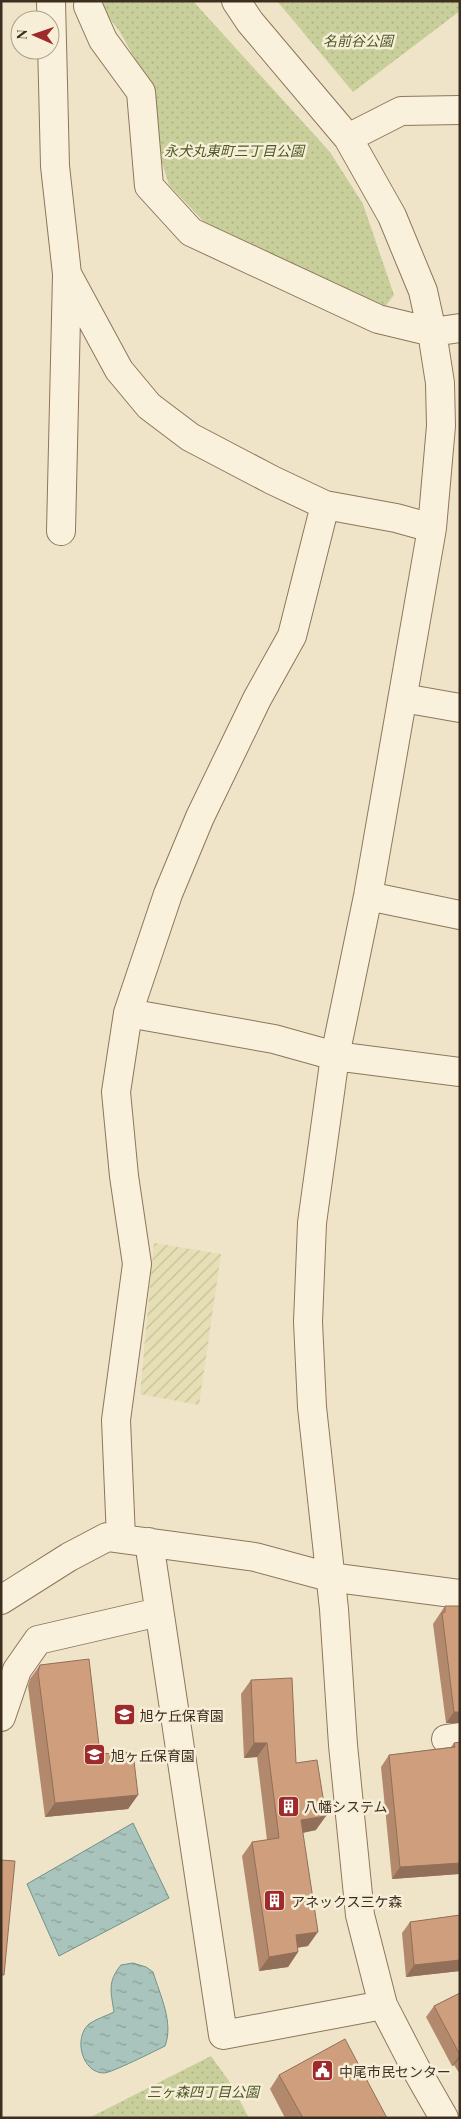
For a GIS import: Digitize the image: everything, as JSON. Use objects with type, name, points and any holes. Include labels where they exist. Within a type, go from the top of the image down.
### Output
[{"type":"street","points":[[51,1],[54,166],[67,274],[60,531]]},
{"type":"street","points":[[236,1],[250,22],[348,138],[392,216],[423,291],[440,382],[441,426],[432,528],[368,896],[335,1056],[312,1223],[308,1322],[312,1407],[329,1577],[334,1609],[343,1745],[360,1915],[383,2005],[444,2118]]},
{"type":"street","points":[[88,6],[103,40],[141,92],[149,186],[191,232],[378,319],[432,332],[460,328]]},
{"type":"street","points":[[348,138],[402,111],[460,110]]},
{"type":"street","points":[[67,274],[119,370],[149,406],[190,436],[325,505],[396,518],[432,528]]},
{"type":"street","points":[[121,1538],[116,1420],[137,1264],[124,1176],[116,1092],[128,1013],[168,894],[200,817],[257,699],[292,636],[325,505]]},
{"type":"street","points":[[403,698],[460,708]]},
{"type":"street","points":[[368,896],[460,915]]},
{"type":"street","points":[[128,1013],[274,1039],[335,1056],[460,1072]]},
{"type":"street","points":[[1,1600],[69,1557],[107,1537],[256,1556],[329,1577],[460,1594]]},
{"type":"street","points":[[149,1542],[223,2035],[383,2005]]},
{"type":"street","points":[[1,1717],[17,1670],[38,1640],[159,1612]]},
{"type":"shaded area","points":[[154,1243],[221,1254],[199,1405],[140,1394]]},
{"type":"green space","name":"永犬丸東町三丁目公園","points":[[103,1],[193,1],[330,152],[363,204],[394,295],[384,308],[205,223],[169,185],[155,140],[154,93],[120,32],[104,11]]},
{"type":"green space","name":"名前谷公園","points":[[277,1],[460,1],[460,11],[353,92]]},
{"type":"green space","name":"三ヶ森四丁目公園","points":[[211,2056],[231,2084],[249,2118],[89,2118]]},
{"type":"water","points":[[133,1823],[169,1898],[59,1956],[27,1884]]},
{"type":"water","points":[[133,1963],[146,1967],[153,1972],[167,2019],[168,2028],[165,2046],[108,2072],[96,2071],[85,2061],[82,2054],[81,2046],[84,2030],[89,2024],[114,2012],[112,1982],[121,1965]]},
{"type":"building","points":[[445,1606],[460,1606],[460,1712],[454,1712],[442,1613],[445,1612]]},
{"type":"building","points":[[89,1659],[100,1754],[133,1752],[138,1795],[55,1803],[38,1672],[40,1665]]},
{"type":"building","points":[[292,1678],[296,1763],[317,1760],[326,1816],[301,1820],[318,1932],[296,1935],[298,1952],[269,1957],[252,1842],[279,1838],[267,1743],[254,1743],[251,1680]]},
{"type":"building","points":[[460,1742],[460,1863],[400,1867],[389,1755],[455,1747],[454,1743]]},
{"type":"building","points":[[1,1860],[15,1861],[4,1975],[1,1975]]},
{"type":"building","points":[[460,1915],[460,1960],[414,1965],[410,1922]]},
{"type":"building","points":[[460,1993],[460,2055],[434,2006]]},
{"type":"building","name":"中尾市民センター","points":[[345,2039],[387,2118],[303,2118],[279,2075]]},
{"type":"place","name":"旭ケ丘保育園","points":[[124,1715]]},
{"type":"place","name":"旭ヶ丘保育園","points":[[95,1755]]},
{"type":"place","name":"八幡システム","points":[[288,1806]]},
{"type":"place","name":"アネックス三ケ森","points":[[275,1901]]},
{"type":"place","name":"中尾市民センター","points":[[323,2071]]}]
